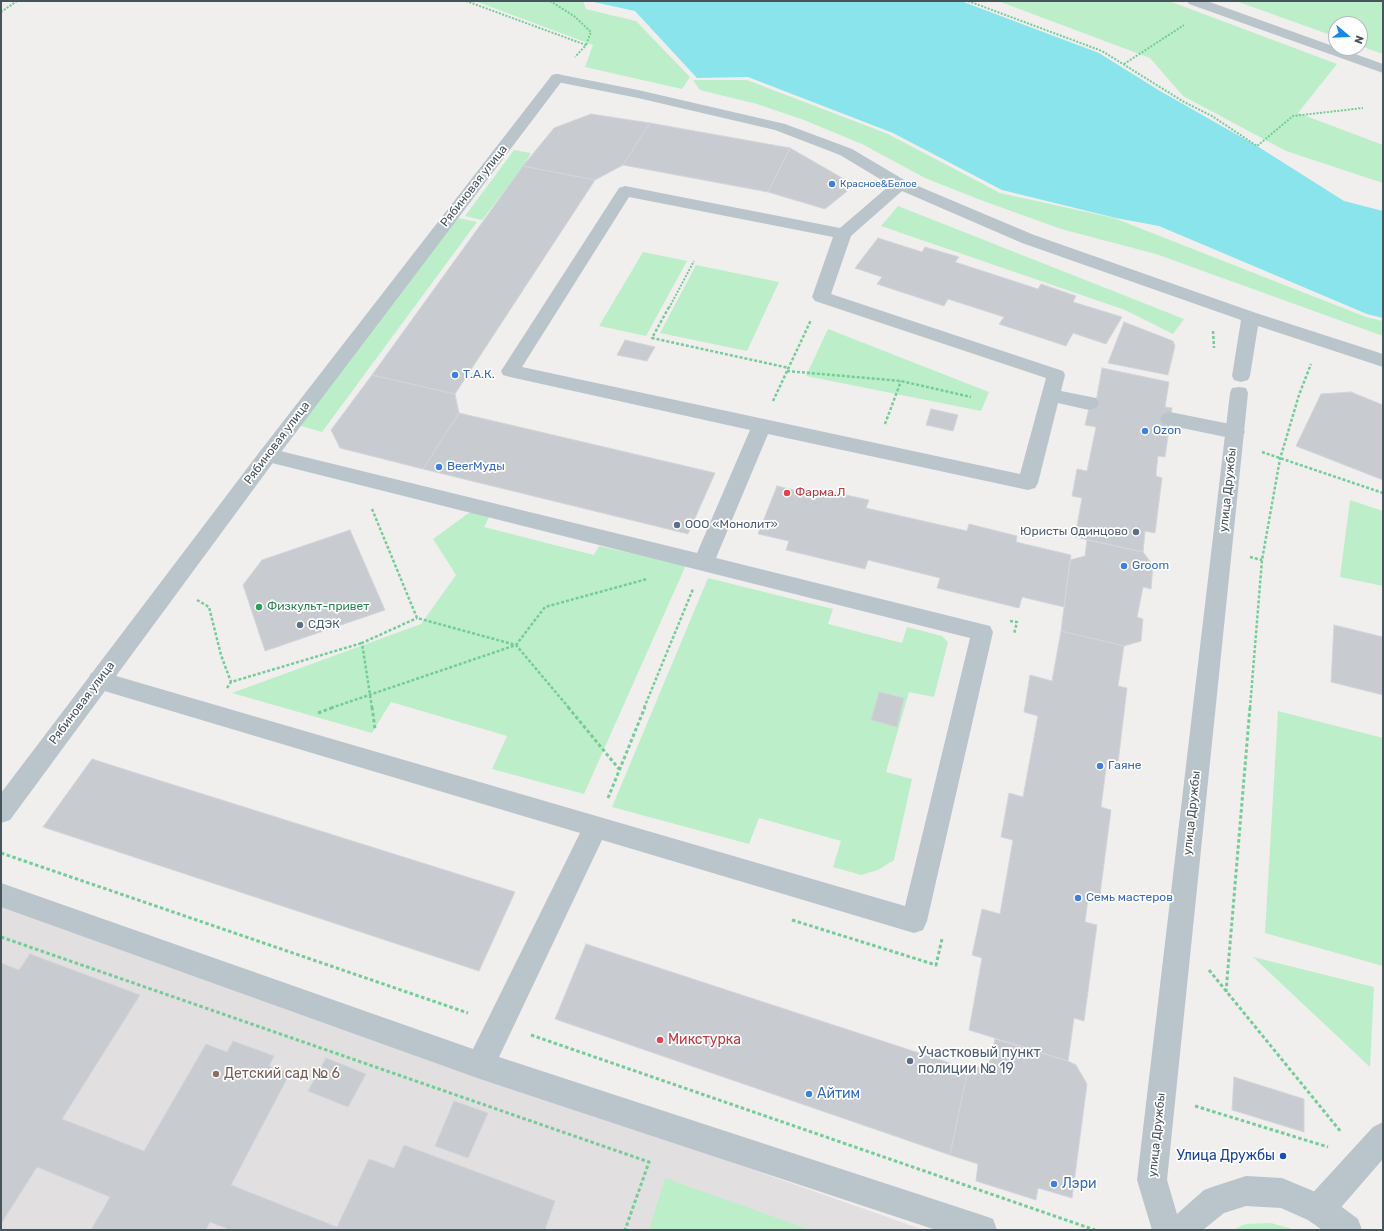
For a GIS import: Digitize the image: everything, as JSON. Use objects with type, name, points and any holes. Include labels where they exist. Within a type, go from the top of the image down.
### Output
[{"type":"street","points":[[1194,1],[1383,69]]},
{"type":"street","points":[[557,78],[638,94],[780,127],[846,152],[900,184],[1028,239],[1250,317],[1383,361]]},
{"type":"street","name":"Рябиновая улица","points":[[1,812],[268,455],[557,78]]},
{"type":"street","points":[[843,234],[625,191],[510,371],[1028,483],[1056,374],[821,298],[843,234],[900,184]]},
{"type":"street","name":"улица Дружбы","points":[[1167,1230],[1152,1180],[1240,384],[1250,317]]},
{"type":"street","points":[[1050,395],[1089,403]]},
{"type":"street","points":[[1170,419],[1234,437]]},
{"type":"street","points":[[704,563],[762,425]]},
{"type":"street","points":[[99,680],[914,921],[982,632],[268,455]]},
{"type":"street","points":[[480,1065],[596,827]]},
{"type":"street","points":[[1,895],[480,1065],[982,1230]]},
{"type":"street","points":[[1320,1209],[1383,1137]]},
{"type":"street","points":[[1185,1230],[1189,1222],[1215,1201],[1246,1191],[1282,1193],[1320,1209],[1347,1230]]},
{"type":"path","points":[[1,12],[17,1]]},
{"type":"path","points":[[466,1],[586,45]]},
{"type":"path","points":[[550,1],[574,16],[591,32],[586,45],[557,78]]},
{"type":"path","points":[[968,1],[1102,51],[1257,146],[1293,116],[1363,108]]},
{"type":"path","points":[[1124,64],[1211,7]]},
{"type":"path","points":[[694,261],[652,338],[788,369],[901,382],[972,397]]},
{"type":"path","points":[[762,425],[821,298]]},
{"type":"path","points":[[1226,992],[1262,560],[1280,459],[1299,394],[1310,365],[1317,361]]},
{"type":"path","points":[[875,450],[901,382]]},
{"type":"path","points":[[1234,437],[1280,459],[1383,493]]},
{"type":"path","points":[[372,508],[417,618]]},
{"type":"path","points":[[596,827],[704,563]]},
{"type":"path","points":[[269,730],[516,645],[545,607],[651,578]]},
{"type":"path","points":[[192,597],[209,607],[221,655],[231,682]]},
{"type":"path","points":[[211,713],[231,682],[362,643],[417,618],[516,645],[619,769]]},
{"type":"path","points":[[1009,620],[1016,622],[1013,637]]},
{"type":"path","points":[[362,643],[380,763]]},
{"type":"path","points":[[1,852],[1095,1230]]},
{"type":"path","points":[[791,920],[936,965],[943,934]]},
{"type":"path","points":[[1179,933],[1364,1160]]},
{"type":"path","points":[[1,937],[649,1162],[625,1230]]},
{"type":"path","points":[[1161,1096],[1306,1140],[1364,1160]]},
{"type":"shaded area","name":"Детский сад № 6","points":[[1,905],[924,1230],[1,1230]]},
{"type":"green space","points":[[475,1],[583,1],[586,9],[636,21],[690,77],[682,89],[585,67],[593,45]]},
{"type":"green space","points":[[998,1],[1169,1],[1337,64],[1298,113],[1383,145],[1383,183],[1286,151],[1183,96],[1150,58]]},
{"type":"green space","points":[[1236,1],[1383,1],[1383,54],[1368,49],[1368,16],[1328,16],[1328,34]]},
{"type":"green space","points":[[693,80],[747,80],[888,134],[1000,193],[1114,218],[1366,317],[1383,321],[1383,336],[1156,254],[1061,229],[978,199],[925,178],[862,144],[804,120],[757,104],[700,90]]},
{"type":"green space","points":[[514,150],[531,153],[523,167],[482,220],[465,216]]},
{"type":"green space","points":[[898,206],[1184,319],[1173,334],[1125,310],[881,226]]},
{"type":"green space","points":[[458,218],[477,222],[322,432],[298,425]]},
{"type":"green space","points":[[643,252],[687,261],[646,336],[599,326]]},
{"type":"green space","points":[[696,265],[779,282],[747,351],[660,333]]},
{"type":"green space","points":[[828,329],[989,392],[981,411],[806,376]]},
{"type":"green space","points":[[1350,500],[1383,511],[1383,586],[1340,577]]},
{"type":"green space","points":[[470,512],[489,517],[484,527],[594,555],[599,546],[686,565],[584,794],[492,769],[507,736],[391,702],[372,733],[232,693],[421,624],[456,575],[433,539]]},
{"type":"green space","points":[[708,578],[833,609],[828,624],[902,643],[907,627],[942,636],[948,642],[934,697],[909,692],[886,772],[912,779],[894,860],[878,870],[861,875],[833,867],[841,841],[759,818],[749,844],[612,807]]},
{"type":"green space","points":[[1278,711],[1383,738],[1383,966],[1265,933]]},
{"type":"green space","points":[[1253,957],[1374,987],[1370,1067]]},
{"type":"green space","points":[[665,1178],[811,1230],[649,1230]]},
{"type":"green space","points":[[1271,1223],[1296,1230],[1232,1230],[1246,1224]]},
{"type":"water","points":[[589,1],[961,1],[1099,53],[1160,91],[1257,146],[1344,201],[1383,211],[1383,318],[1367,314],[1159,226],[1116,218],[1002,190],[893,133],[748,77],[697,78],[635,11]]},
{"type":"building","points":[[591,114],[650,123],[623,165],[595,180],[523,166],[554,128]]},
{"type":"building","points":[[650,123],[790,148],[768,192],[623,165]]},
{"type":"building","points":[[790,148],[844,179],[856,184],[825,209],[768,192]]},
{"type":"building","points":[[523,166],[595,180],[455,394],[372,375]]},
{"type":"building","points":[[878,238],[922,252],[925,247],[959,257],[955,262],[1038,289],[1041,284],[1076,296],[1073,302],[1122,317],[1106,344],[1073,333],[1066,346],[999,324],[1004,317],[948,299],[944,306],[877,284],[882,277],[855,268]]},
{"type":"building","points":[[1124,322],[1173,341],[1175,346],[1168,375],[1108,363]]},
{"type":"building","points":[[625,340],[655,347],[647,361],[617,355]]},
{"type":"building","points":[[1102,368],[1169,382],[1165,407],[1172,408],[1165,457],[1158,456],[1156,476],[1162,478],[1155,533],[1145,531],[1143,552],[1075,537],[1082,498],[1072,496],[1077,469],[1087,471],[1096,427],[1085,425],[1089,408],[1096,402]]},
{"type":"building","points":[[372,375],[455,394],[459,413],[423,469],[340,448],[331,430]]},
{"type":"building","points":[[1351,392],[1383,405],[1383,480],[1296,446],[1321,394]]},
{"type":"building","points":[[931,409],[958,415],[953,431],[926,425]]},
{"type":"building","points":[[459,413],[715,473],[688,534],[423,469]]},
{"type":"building","points":[[777,486],[821,497],[823,490],[869,500],[866,508],[967,531],[969,524],[1017,536],[1016,542],[1071,555],[1064,607],[1022,597],[1019,608],[937,588],[940,578],[868,560],[865,569],[786,550],[789,541],[758,534]]},
{"type":"building","points":[[350,530],[385,610],[265,651],[243,585],[262,560]]},
{"type":"building","points":[[1087,540],[1143,552],[1153,565],[1151,589],[1143,587],[1137,617],[1143,619],[1141,641],[1124,646],[1061,631],[1070,560],[1085,556]]},
{"type":"building","points":[[1334,625],[1383,637],[1383,695],[1331,682]]},
{"type":"building","points":[[1061,631],[1124,646],[1118,686],[1127,688],[1118,763],[1107,760],[1101,807],[1111,810],[1100,894],[1089,891],[1085,922],[1097,925],[1084,1021],[1074,1018],[1068,1061],[969,1030],[982,958],[972,955],[982,909],[1000,914],[1013,840],[1001,837],[1009,793],[1023,797],[1038,716],[1024,712],[1030,675],[1052,681]]},
{"type":"building","points":[[879,692],[904,698],[897,727],[871,720]]},
{"type":"building","points":[[92,759],[515,892],[479,971],[43,827]]},
{"type":"building","points":[[586,944],[968,1069],[950,1155],[555,1019]]},
{"type":"building","points":[[30,954],[140,995],[62,1119],[144,1151],[206,1044],[227,1052],[233,1041],[274,1056],[269,1066],[290,1073],[231,1185],[337,1227],[369,1159],[394,1168],[404,1145],[555,1201],[545,1230],[230,1230],[210,1222],[206,1230],[91,1230],[110,1197],[37,1167],[1,1224],[1,963],[19,970]]},
{"type":"building","points":[[995,1039],[1068,1061],[1076,1065],[1087,1084],[1072,1198],[1038,1188],[1036,1200],[976,1181],[978,1164],[950,1155],[968,1069],[989,1065]]},
{"type":"building","points":[[326,1058],[366,1074],[348,1107],[308,1091]]},
{"type":"building","points":[[1234,1077],[1304,1099],[1304,1132],[1232,1110]]},
{"type":"building","points":[[454,1101],[488,1113],[468,1158],[435,1146]]},
{"type":"place","name":"Красное&Белое","points":[[832,184]]},
{"type":"place","name":"Т.А.К.","points":[[455,375]]},
{"type":"place","name":"Ozon","points":[[1145,431]]},
{"type":"place","name":"BeerМуды","points":[[439,467]]},
{"type":"place","name":"Фарма.Л","points":[[787,493]]},
{"type":"place","name":"ООО «Монолит»","points":[[677,525]]},
{"type":"place","name":"Юристы Одинцово","points":[[1136,532]]},
{"type":"place","name":"Groom","points":[[1124,566]]},
{"type":"place","name":"Физкульт-привет","points":[[259,607]]},
{"type":"place","name":"СДЭК","points":[[300,625]]},
{"type":"place","name":"Гаяне","points":[[1100,766]]},
{"type":"place","name":"Семь мастеров","points":[[1078,898]]},
{"type":"place","name":"Микстурка","points":[[660,1040]]},
{"type":"place","name":"Участковый пункт полиции № 19","points":[[910,1061]]},
{"type":"place","name":"Детский сад № 6","points":[[216,1074]]},
{"type":"place","name":"Айтим","points":[[809,1094]]},
{"type":"place","name":"Улица Дружбы","points":[[1283,1156]]},
{"type":"place","name":"Лэри","points":[[1054,1184]]}]
